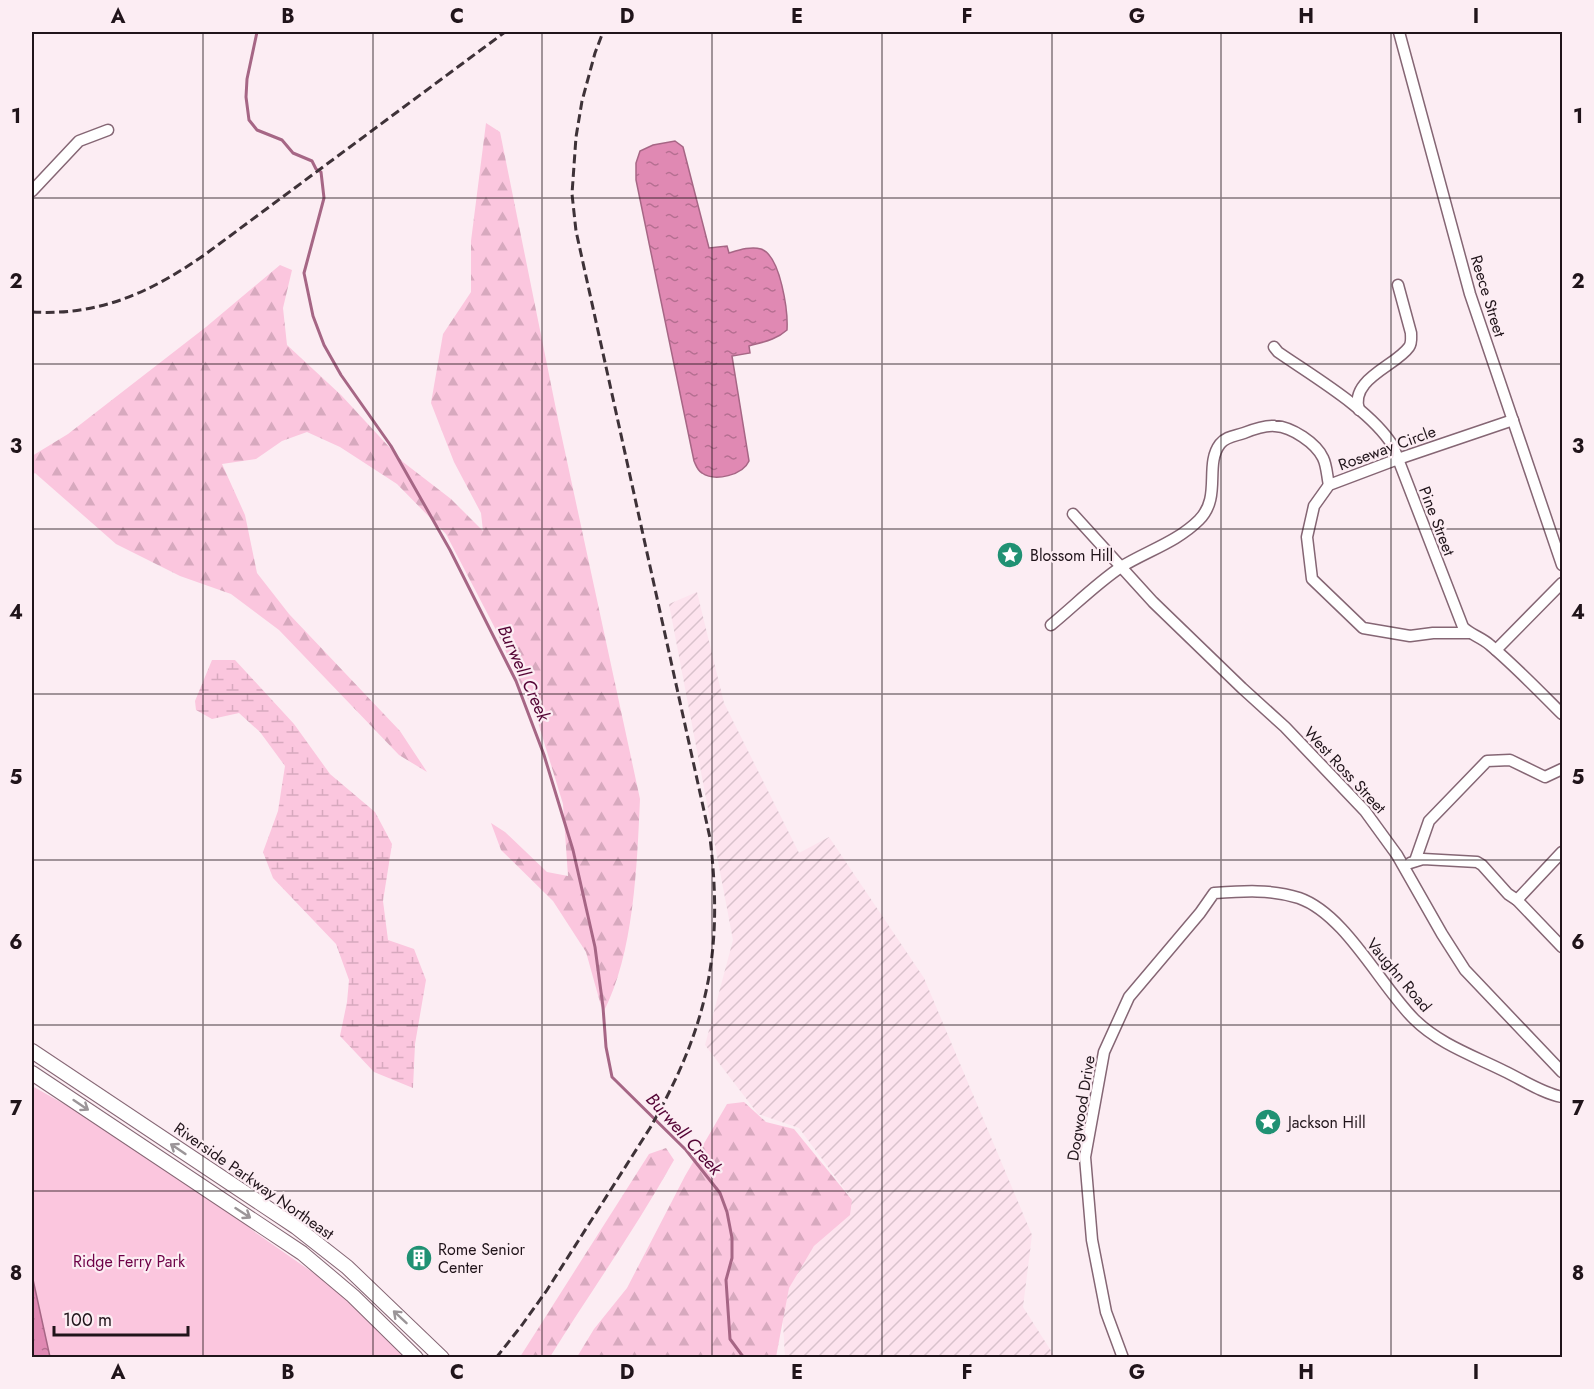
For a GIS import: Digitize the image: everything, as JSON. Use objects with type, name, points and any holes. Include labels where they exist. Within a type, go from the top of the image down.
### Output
[{"type":"main road","name":"Riverside Parkway Northeast","points":[[32,1051],[296,1227],[347,1267],[442,1358]]},
{"type":"main road","name":"Riverside Parkway Northeast","points":[[32,1073],[302,1253],[353,1296],[416,1358]]},
{"type":"street","name":"Reece Street","points":[[1399,32],[1470,294],[1563,565]]},
{"type":"street","points":[[32,191],[79,141],[108,130]]},
{"type":"street","points":[[1359,410],[1358,398],[1366,384],[1379,369],[1408,348],[1411,342],[1412,333],[1398,285]]},
{"type":"street","name":"Pine Street","points":[[1274,346],[1278,352],[1359,410],[1385,434],[1393,446],[1459,618],[1468,633]]},
{"type":"street","name":"Roseway Circle","points":[[1468,633],[1433,633],[1410,636],[1363,628],[1312,579],[1307,537],[1314,506],[1329,485],[1514,420]]},
{"type":"street","points":[[1051,625],[1120,568],[1177,538],[1199,520],[1209,507],[1212,498],[1215,454],[1223,440],[1230,436],[1266,426],[1276,426],[1300,436],[1318,450],[1324,460],[1329,485]]},
{"type":"street","name":"West Ross Street","points":[[1073,514],[1120,568],[1285,727],[1365,811],[1404,866],[1465,970],[1563,1072]]},
{"type":"street","points":[[1496,650],[1563,583]]},
{"type":"street","points":[[1468,633],[1483,639],[1496,650],[1563,714]]},
{"type":"street","points":[[1415,861],[1429,821],[1487,761],[1510,760],[1545,777],[1563,769]]},
{"type":"street","points":[[1517,900],[1563,852]]},
{"type":"street","points":[[1404,866],[1423,859],[1477,862],[1563,947]]},
{"type":"street","name":"Vaughn Road","points":[[1214,894],[1259,890],[1299,898],[1311,904],[1328,916],[1351,941],[1415,1020],[1469,1056],[1563,1097]]},
{"type":"street","name":"Dogwood Drive","points":[[1123,1358],[1106,1312],[1092,1240],[1085,1157],[1104,1052],[1129,997],[1214,894]]},
{"type":"shaded area","points":[[697,592],[724,703],[799,853],[829,837],[924,978],[1032,1235],[1023,1307],[1055,1357],[785,1357],[781,1289],[851,1198],[799,1128],[758,1114],[705,1045],[733,940],[669,604]]},
{"type":"green space","points":[[486,123],[500,132],[559,424],[640,799],[635,881],[628,937],[613,990],[603,1013],[586,952],[553,901],[501,850],[491,823],[505,832],[547,872],[568,876],[563,804],[537,719],[496,630],[446,534],[397,484],[340,447],[307,432],[282,441],[256,459],[222,464],[245,515],[257,573],[289,614],[400,731],[427,772],[399,755],[279,630],[231,594],[180,576],[116,544],[35,473],[32,475],[32,456],[68,434],[206,327],[280,265],[292,270],[283,308],[287,345],[341,395],[403,462],[451,499],[483,531],[481,513],[454,462],[431,403],[443,334],[471,292],[471,241]]},
{"type":"green space","points":[[212,660],[235,660],[294,724],[330,774],[375,812],[392,844],[383,901],[388,940],[414,949],[426,980],[415,1044],[413,1088],[374,1072],[340,1036],[349,980],[336,944],[273,878],[263,852],[278,811],[285,766],[260,732],[239,713],[212,719],[196,710],[195,701]]},
{"type":"green space","name":"Ridge Ferry Park","points":[[32,1086],[82,1114],[245,1223],[335,1288],[408,1357],[50,1357],[32,1275]]},
{"type":"green space","points":[[744,1102],[766,1122],[794,1129],[852,1200],[850,1215],[814,1246],[789,1288],[776,1357],[577,1357],[594,1329],[627,1288],[685,1176],[727,1104]]},
{"type":"green space","points":[[666,1148],[674,1160],[629,1235],[550,1357],[520,1357],[649,1154]]},
{"type":"water","points":[[675,141],[683,147],[709,248],[727,246],[729,253],[749,248],[761,249],[774,262],[782,285],[787,330],[774,338],[749,346],[750,353],[732,356],[749,461],[741,470],[728,476],[708,476],[698,469],[694,461],[636,180],[636,163],[640,151],[653,145]]},
{"type":"water","points":[[32,1275],[50,1357],[32,1357]]},
{"type":"waterway","name":"Burwell Creek","points":[[257,32],[247,79],[246,97],[249,120],[257,130],[282,140],[293,153],[312,161],[316,169],[321,172],[324,198],[304,273],[313,316],[324,345],[341,375],[391,446],[450,550],[516,681],[544,755],[573,850],[595,947],[606,1047],[612,1077],[686,1150],[720,1193],[727,1212],[732,1238],[732,1258],[726,1280],[730,1339],[744,1358]]},
{"type":"railway","points":[[32,312],[80,310],[103,305],[124,299],[166,279],[207,253],[505,32]]},
{"type":"railway","points":[[496,1358],[547,1290],[650,1128],[670,1092],[698,1023],[707,989],[715,918],[710,838],[576,231],[572,194],[576,137],[582,101],[603,32]]},
{"type":"place","name":"Blossom Hill","points":[[1010,555]]},
{"type":"place","name":"Jackson Hill","points":[[1268,1122]]},
{"type":"place","name":"Rome Senior Center","points":[[419,1258]]}]
